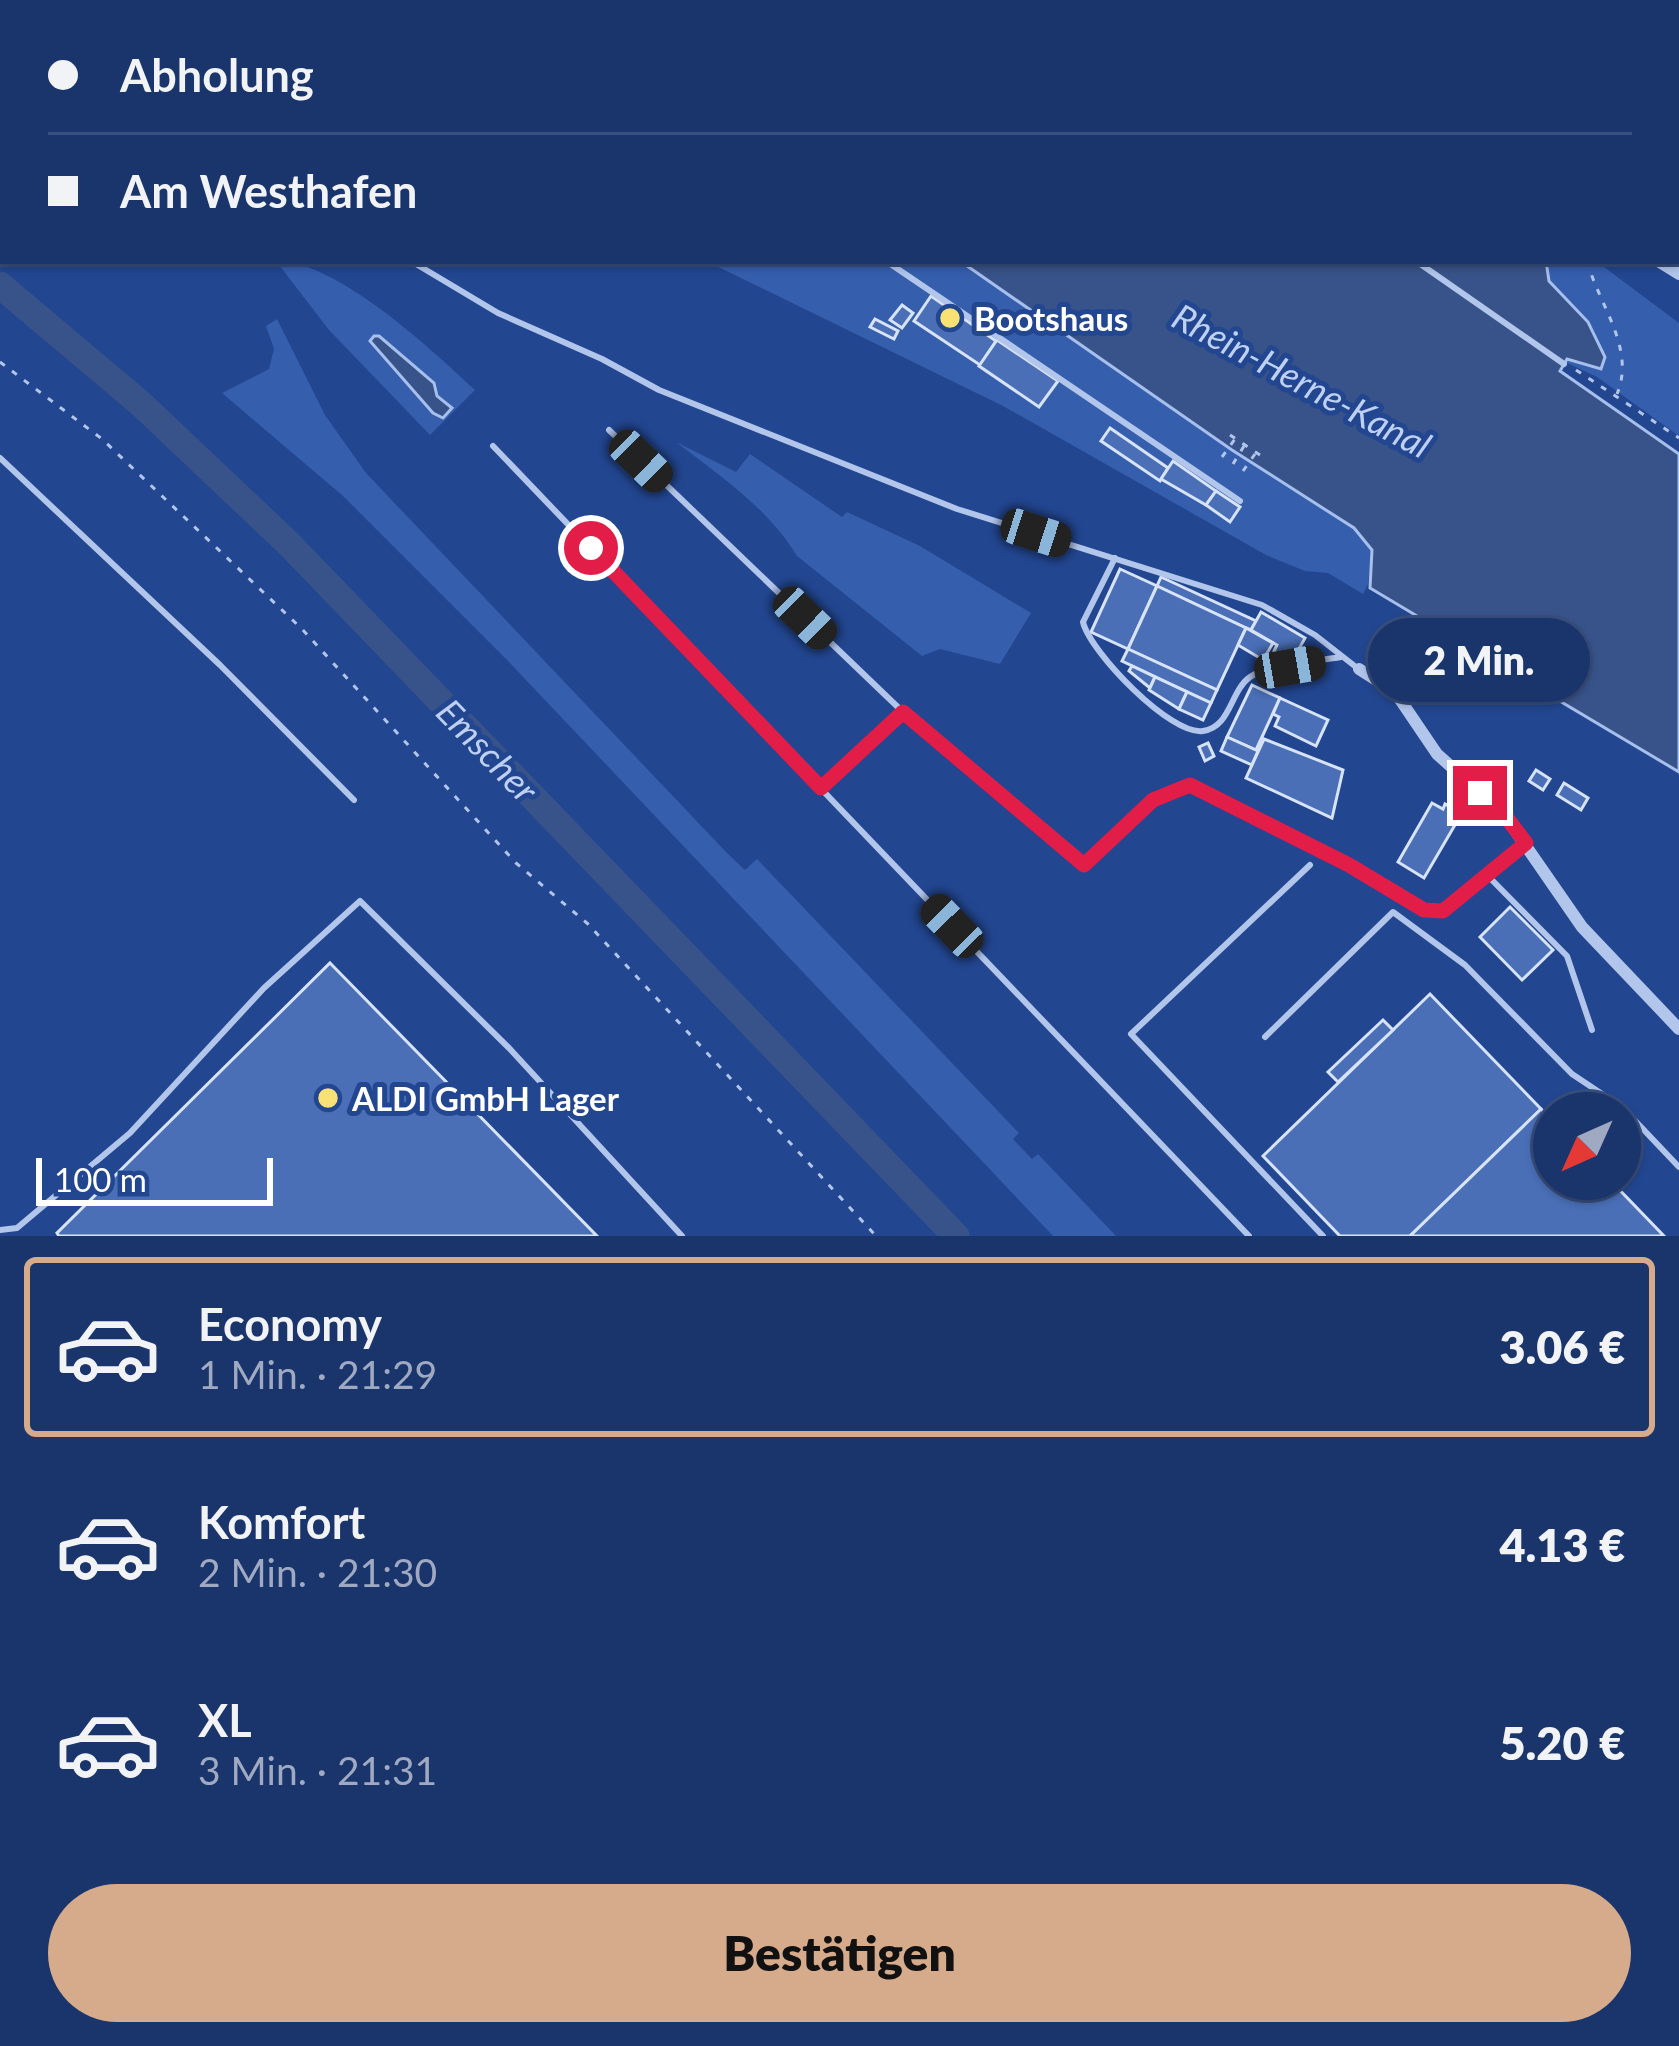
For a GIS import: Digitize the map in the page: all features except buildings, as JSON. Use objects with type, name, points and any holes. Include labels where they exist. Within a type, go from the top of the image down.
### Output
[{"type":"street","points":[[1359,669],[1395,692],[1437,754],[1503,813],[1582,927],[1679,1029]]},
{"type":"lane","points":[[416,264],[498,313],[602,358],[659,390],[905,490],[1262,605],[1315,635],[1359,669]]},
{"type":"lane","points":[[890,264],[1240,501]]},
{"type":"lane","points":[[1420,264],[1564,364]]},
{"type":"lane","points":[[608,430],[903,712],[1084,865],[1153,800],[1190,785],[1349,865],[1424,910],[1443,911],[1526,843]]},
{"type":"lane","points":[[493,446],[1249,1236]]},
{"type":"lane","points":[[0,458],[220,665],[354,800]]},
{"type":"lane","points":[[1115,558],[1083,622],[1086,633],[1113,668],[1162,715],[1188,731],[1206,731],[1219,724],[1250,676],[1341,657]]},
{"type":"lane","points":[[821,788],[903,712]]},
{"type":"lane","points":[[1310,865],[1131,1034],[1323,1236]]},
{"type":"lane","points":[[1487,875],[1567,956],[1592,1030]]},
{"type":"lane","points":[[7,1236],[130,1133],[264,988],[360,901],[509,1048],[682,1236]]},
{"type":"lane","points":[[1265,1037],[1393,912],[1465,965],[1572,1074],[1623,1108],[1679,1167]]},
{"type":"lane","points":[[0,1230],[17,1228]]},
{"type":"path","points":[[1588,264],[1620,343],[1624,376],[1617,394]]},
{"type":"path","points":[[0,362],[103,439],[302,628],[516,863],[588,924],[876,1236]]},
{"type":"path","points":[[1564,364],[1679,438]]},
{"type":"path","points":[[1222,457],[1233,436],[1258,453],[1243,471]]},
{"type":"path","points":[[1233,464],[1245,445]]},
{"type":"shaded area","points":[[278,264],[300,265],[354,291],[475,390],[430,435],[329,330]],"holes":[[[379,336],[434,383],[449,413],[443,418],[433,413],[386,360]]]},
{"type":"shaded area","points":[[712,264],[964,264],[1232,450],[1354,528],[1372,550],[1363,594],[1328,573],[1305,571],[1266,555],[1003,406]]},
{"type":"shaded area","points":[[1546,264],[1600,264],[1679,323],[1679,436],[1597,377],[1565,362],[1567,358],[1605,357],[1593,328],[1549,281]]},
{"type":"shaded area","points":[[277,319],[325,415],[366,473],[727,853],[745,870],[757,859],[1019,1133],[1013,1139],[1032,1159],[1038,1154],[1116,1236],[1053,1236],[507,660],[343,496],[222,393],[269,369],[274,349],[266,326]]},
{"type":"shaded area","points":[[676,442],[736,472],[750,454],[842,517],[847,512],[920,546],[1031,613],[1000,664],[940,649],[922,656],[797,556],[758,508]]},
{"type":"water","name":"Rhein-Herne-Kanal","points":[[964,264],[1546,264],[1549,281],[1588,322],[1605,357],[1601,369],[1567,359],[1560,371],[1679,454],[1679,772],[1370,588],[1372,550],[1354,528],[1232,450]]},
{"type":"water","points":[[379,336],[434,383],[437,396],[452,408],[443,418],[433,413],[370,341]]},
{"type":"waterway","name":"Emscher","points":[[0,285],[141,404],[289,544],[956,1236]]},
{"type":"place","name":"Bootshaus","points":[[950,318]]},
{"type":"place","name":"ALDI GmbH Lager","points":[[328,1098]]},
{"type":"route","points":[[591,548],[821,788],[903,712],[1084,865],[1153,800],[1190,785],[1349,865],[1424,910],[1443,911],[1526,843],[1480,793]]}]
